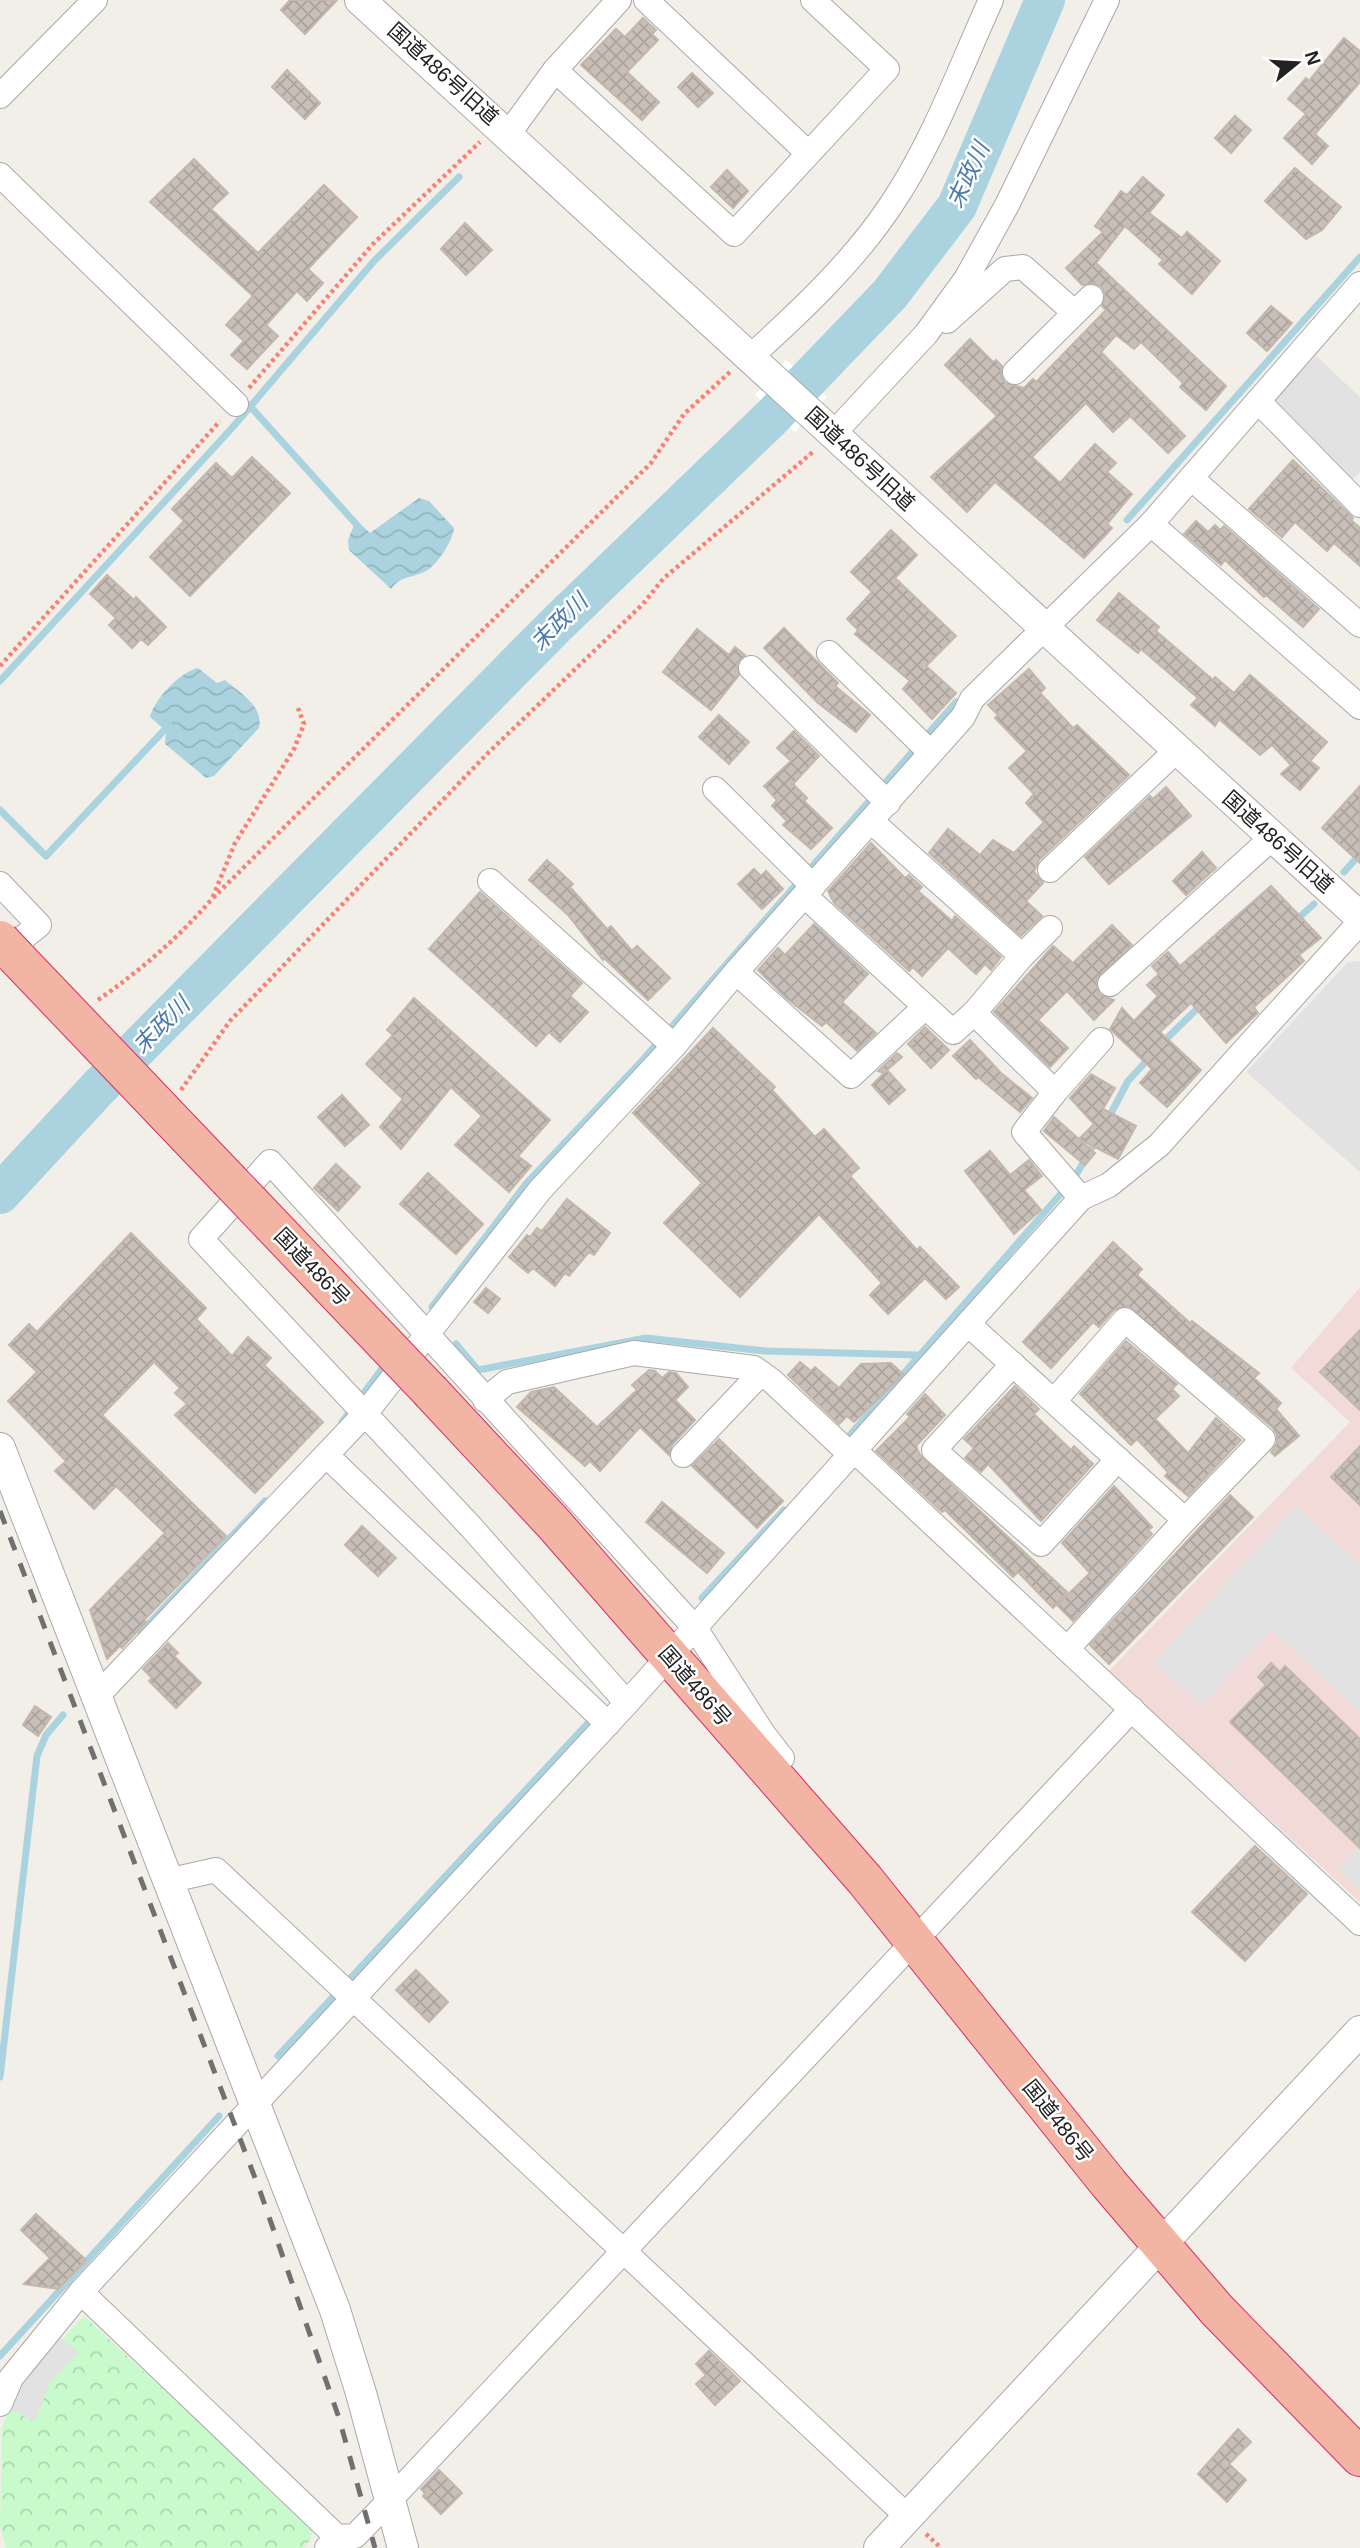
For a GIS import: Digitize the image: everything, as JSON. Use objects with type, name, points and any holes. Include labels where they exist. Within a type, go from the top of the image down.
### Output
[{"type":"highway","name":"国道486号","points":[[6,952],[90,1022],[159,1096],[228,1179],[554,1524],[850,1863],[1216,2309],[1360,2457]]},
{"type":"street","points":[[0,96],[95,0]]},
{"type":"street","name":"国道486号旧道","points":[[360,0],[1273,837],[1360,920]]},
{"type":"street","points":[[503,129],[619,0]]},
{"type":"street","points":[[646,0],[808,153]]},
{"type":"street","points":[[555,70],[734,234],[887,69],[813,0]]},
{"type":"street","points":[[750,357],[845,262],[891,206],[921,153],[991,0]]},
{"type":"street","points":[[926,334],[966,279],[1007,205],[1107,0]]},
{"type":"street","points":[[0,175],[236,404]]},
{"type":"street","points":[[822,424],[926,334],[953,317],[1005,269],[1024,267],[1083,304],[1015,372]]},
{"type":"street","points":[[97,1696],[327,1457],[357,1407],[428,1335],[540,1190],[666,1039],[736,972],[806,884],[924,745],[963,718],[972,699],[1043,626],[1151,524],[1360,285]]},
{"type":"street","points":[[1258,401],[1360,505]]},
{"type":"street","points":[[1191,478],[1360,625]]},
{"type":"street","points":[[1151,524],[1360,708]]},
{"type":"street","points":[[829,653],[924,745]]},
{"type":"street","points":[[751,668],[1022,956]]},
{"type":"street","points":[[1050,870],[1177,750]]},
{"type":"street","points":[[715,789],[925,1007],[953,1032],[974,1013],[1022,956],[1051,928]]},
{"type":"street","points":[[1110,984],[1273,837]]},
{"type":"street","points":[[489,881],[666,1039]]},
{"type":"street","points":[[0,884],[39,925],[6,952]]},
{"type":"street","points":[[0,2404],[12,2378],[81,2292],[257,2104],[345,1991],[608,1724],[695,1628],[847,1450],[968,1324],[1074,1189],[1109,1185],[1159,1145],[1360,920]]},
{"type":"street","points":[[736,972],[851,1076],[925,1007]]},
{"type":"street","points":[[974,1013],[1055,1092]]},
{"type":"street","points":[[1074,1189],[1024,1132],[1101,1040]]},
{"type":"street","points":[[627,1703],[471,1527],[201,1239],[270,1162],[695,1628],[764,1735],[813,1797],[850,1863]]},
{"type":"street","points":[[1054,1401],[1125,1320],[1263,1439],[1067,1649]]},
{"type":"street","points":[[968,1324],[1185,1520]]},
{"type":"street","points":[[485,1399],[506,1382],[634,1353],[754,1368],[1067,1649],[1360,1923]]},
{"type":"street","points":[[1013,1364],[934,1450],[1041,1544],[1118,1459]]},
{"type":"street","points":[[683,1455],[761,1373]]},
{"type":"street","points":[[0,1448],[335,2310],[403,2548]]},
{"type":"street","points":[[327,1457],[608,1724]]},
{"type":"street","points":[[81,2292],[332,2543],[355,2536],[1132,1709]]},
{"type":"street","points":[[167,1881],[216,1870],[908,2517]]},
{"type":"street","points":[[879,2548],[1360,2031]]},
{"type":"path","points":[[0,666],[236,404],[373,244],[503,129]]},
{"type":"path","points":[[90,1022],[651,463],[684,414],[750,357]]},
{"type":"path","points":[[159,1096],[194,1068],[230,1021],[489,752],[643,604],[663,579],[822,424]]},
{"type":"path","points":[[212,899],[234,844],[294,748],[304,724],[299,708]]},
{"type":"shaded area","points":[[1316,356],[1360,397],[1360,472],[1352,480],[1271,404]]},
{"type":"shaded area","points":[[1360,961],[1360,1172],[1246,1072],[1348,962]]},
{"type":"shaded area","points":[[1360,1287],[1360,1902],[1108,1672],[1350,1422],[1291,1368]]},
{"type":"shaded area","points":[[1296,1506],[1360,1565],[1360,1712],[1271,1630],[1201,1706],[1154,1662]]},
{"type":"shaded area","points":[[1360,1845],[1360,1890],[1338,1869]]},
{"type":"shaded area","points":[[57,2334],[78,2353],[51,2381],[35,2422],[7,2407],[20,2380]]},
{"type":"green space","points":[[84,2316],[313,2529],[310,2540],[303,2548],[6,2548],[0,2526],[2,2427],[12,2399],[28,2375]]},
{"type":"water","points":[[419,498],[429,501],[454,528],[453,533],[434,565],[402,580],[391,589],[349,550],[348,540],[356,520],[370,533]]},
{"type":"water","points":[[198,668],[217,683],[225,680],[244,695],[260,720],[259,728],[214,776],[206,778],[165,744],[166,731],[150,717],[157,702],[169,687],[191,670]]},
{"type":"pier","points":[[786,360],[827,397],[795,432],[755,395]]},
{"type":"building","points":[[290,0],[337,0],[305,34],[281,10]]},
{"type":"building","points":[[643,18],[656,30],[652,34],[658,40],[627,72],[659,102],[642,120],[581,65],[616,29],[625,37]]},
{"type":"building","points":[[1344,38],[1360,51],[1360,82],[1315,134],[1328,146],[1312,164],[1284,138],[1306,114],[1288,99],[1306,78],[1309,81]]},
{"type":"building","points":[[287,70],[320,103],[305,119],[272,87]]},
{"type":"building","points":[[692,73],[713,93],[698,107],[678,87]]},
{"type":"building","points":[[1235,116],[1251,130],[1231,153],[1215,138]]},
{"type":"building","points":[[194,159],[228,193],[211,209],[258,253],[324,185],[357,217],[308,269],[323,283],[307,301],[297,291],[266,325],[278,336],[247,369],[231,355],[244,341],[226,325],[253,296],[150,202]]},
{"type":"building","points":[[1295,168],[1341,207],[1322,230],[1306,239],[1265,201]]},
{"type":"building","points":[[727,170],[748,191],[733,208],[711,187]]},
{"type":"building","points":[[1143,177],[1164,195],[1149,213],[1182,238],[1187,232],[1220,261],[1192,294],[1159,264],[1163,260],[1125,226],[1096,263],[1226,386],[1206,410],[1180,387],[1183,383],[1141,342],[1134,349],[1116,335],[1101,352],[1185,436],[1168,453],[1130,416],[1113,432],[1086,403],[1032,457],[1060,483],[1095,444],[1116,463],[1107,472],[1132,494],[1107,524],[1112,528],[1084,558],[995,482],[967,512],[931,477],[997,416],[945,365],[970,339],[993,362],[996,360],[1002,366],[1001,375],[1005,383],[1024,388],[1033,379],[1036,382],[1106,310],[1102,306],[1105,294],[1102,287],[1094,283],[1082,285],[1066,268],[1103,232],[1095,226],[1121,191],[1127,195]]},
{"type":"building","points":[[465,223],[492,250],[466,275],[441,249]]},
{"type":"building","points":[[1271,306],[1292,323],[1267,351],[1247,333]]},
{"type":"building","points":[[252,457],[290,493],[190,596],[150,557],[184,521],[172,509],[216,463],[232,478]]},
{"type":"building","points":[[1293,460],[1360,528],[1360,566],[1334,543],[1327,551],[1295,522],[1282,537],[1249,509]]},
{"type":"building","points":[[1196,521],[1208,532],[1215,525],[1220,530],[1224,526],[1319,609],[1303,627],[1266,595],[1264,597],[1225,560],[1221,565],[1184,534]]},
{"type":"building","points":[[891,530],[917,555],[895,578],[956,636],[926,666],[956,693],[932,719],[903,689],[910,681],[855,634],[858,630],[847,619],[872,592],[851,572]]},
{"type":"building","points":[[107,575],[134,600],[136,597],[166,627],[148,645],[141,639],[132,648],[109,625],[116,618],[90,594]]},
{"type":"building","points":[[1119,593],[1159,627],[1156,631],[1213,680],[1215,677],[1234,693],[1250,675],[1327,742],[1310,761],[1319,768],[1300,790],[1281,774],[1291,765],[1272,745],[1260,755],[1219,719],[1215,726],[1191,705],[1198,698],[1141,649],[1138,653],[1097,620]]},
{"type":"building","points":[[784,628],[838,683],[835,686],[870,715],[856,732],[818,703],[764,648]]},
{"type":"building","points":[[697,629],[729,655],[735,647],[745,655],[737,664],[739,675],[711,710],[663,672]]},
{"type":"building","points":[[1029,669],[1045,688],[1040,693],[1073,728],[1077,725],[1129,775],[1039,860],[1034,872],[1043,883],[1026,901],[1042,916],[1021,936],[929,853],[948,829],[980,855],[993,840],[1014,853],[1044,822],[1026,803],[1034,794],[1009,768],[1027,751],[995,718],[998,715],[988,705]]},
{"type":"building","points":[[719,715],[749,742],[729,764],[699,737]]},
{"type":"building","points":[[794,731],[819,756],[793,784],[807,798],[804,801],[832,828],[811,849],[783,825],[787,821],[772,806],[777,800],[764,786],[791,761],[777,748]]},
{"type":"building","points":[[1360,786],[1360,863],[1322,828]]},
{"type":"building","points":[[1166,787],[1191,816],[1109,884],[1085,857],[1150,796],[1153,799]]},
{"type":"building","points":[[871,843],[905,878],[909,875],[922,887],[918,891],[952,921],[955,916],[1001,957],[991,970],[985,964],[976,974],[948,948],[922,976],[913,967],[909,971],[834,903],[828,891]]},
{"type":"building","points":[[1202,852],[1216,868],[1186,895],[1173,881]]},
{"type":"building","points":[[547,860],[573,884],[570,887],[607,929],[611,926],[632,951],[637,946],[670,978],[648,1000],[604,958],[603,960],[568,915],[529,880]]},
{"type":"building","points":[[754,869],[761,876],[766,871],[783,889],[762,909],[738,884]]},
{"type":"building","points":[[1271,886],[1321,938],[1299,955],[1304,961],[1254,1007],[1258,1013],[1226,1043],[1191,1003],[1160,1032],[1201,1070],[1167,1107],[1140,1083],[1152,1069],[1110,1029],[1122,1008],[1134,1021],[1158,996],[1147,985],[1159,974],[1152,966],[1168,952],[1180,966]]},
{"type":"building","points":[[480,892],[582,983],[570,996],[588,1012],[560,1042],[549,1032],[536,1046],[429,949]]},
{"type":"building","points":[[814,924],[868,974],[842,1002],[876,1033],[857,1051],[826,1022],[822,1026],[786,998],[758,970],[778,948],[785,955]]},
{"type":"building","points":[[1112,925],[1132,945],[1096,980],[1099,994],[1114,1000],[1094,1020],[1067,991],[1038,1020],[1068,1048],[1050,1067],[994,1012],[1053,946],[1073,963]]},
{"type":"building","points":[[414,998],[550,1120],[518,1156],[531,1166],[509,1192],[455,1145],[482,1116],[451,1087],[401,1149],[380,1127],[403,1099],[366,1064],[393,1035],[387,1030]]},
{"type":"building","points":[[925,1027],[949,1050],[931,1068],[908,1044]]},
{"type":"building","points":[[713,1028],[775,1087],[772,1090],[815,1137],[824,1129],[859,1168],[850,1176],[917,1250],[920,1247],[959,1287],[946,1299],[925,1278],[888,1314],[870,1295],[882,1283],[819,1214],[740,1297],[664,1223],[702,1183],[633,1113]]},
{"type":"building","points":[[970,1040],[1001,1073],[1032,1098],[1020,1112],[978,1077],[976,1079],[953,1056]]},
{"type":"building","points":[[897,1053],[902,1057],[887,1070],[905,1090],[889,1104],[872,1085],[884,1073],[878,1071]]},
{"type":"building","points":[[1091,1074],[1115,1088],[1103,1109],[1136,1126],[1118,1159],[1079,1139],[1094,1124],[1070,1098]]},
{"type":"building","points":[[342,1095],[369,1125],[345,1146],[318,1117]]},
{"type":"building","points":[[1054,1117],[1095,1153],[1085,1165],[1044,1131]]},
{"type":"building","points":[[990,1151],[1010,1175],[1029,1160],[1042,1176],[1024,1190],[1041,1210],[1014,1234],[965,1171]]},
{"type":"building","points":[[336,1164],[360,1187],[338,1211],[314,1188]]},
{"type":"building","points":[[428,1173],[483,1224],[456,1254],[400,1204]]},
{"type":"building","points":[[567,1199],[610,1233],[594,1255],[589,1252],[569,1276],[565,1273],[555,1286],[533,1268],[528,1273],[509,1257],[527,1235],[530,1237],[537,1228],[542,1231]]},
{"type":"building","points":[[131,1233],[206,1308],[196,1319],[232,1356],[248,1337],[271,1358],[264,1365],[323,1422],[255,1493],[175,1415],[187,1404],[175,1393],[180,1388],[154,1362],[102,1415],[226,1536],[144,1620],[146,1622],[122,1648],[120,1646],[107,1659],[90,1610],[165,1533],[116,1486],[94,1509],[55,1471],[66,1461],[8,1401],[37,1372],[9,1345],[29,1324],[37,1332]]},
{"type":"building","points":[[1113,1242],[1142,1269],[1137,1275],[1190,1323],[1192,1321],[1259,1373],[1254,1378],[1281,1403],[1276,1409],[1299,1436],[1275,1456],[1271,1452],[1277,1443],[1273,1428],[1128,1306],[1114,1310],[1099,1327],[1093,1322],[1051,1368],[1023,1342]]},
{"type":"building","points":[[486,1288],[500,1299],[488,1313],[474,1302]]},
{"type":"building","points":[[1360,1330],[1360,1410],[1320,1372]]},
{"type":"building","points":[[1126,1341],[1177,1384],[1172,1389],[1179,1396],[1155,1419],[1188,1453],[1216,1418],[1241,1440],[1188,1496],[1165,1476],[1168,1472],[1137,1439],[1131,1445],[1080,1394]]},
{"type":"building","points":[[800,1362],[811,1371],[815,1367],[839,1388],[861,1364],[891,1363],[903,1374],[854,1422],[847,1416],[839,1424],[788,1375]]},
{"type":"building","points":[[649,1370],[655,1371],[662,1378],[669,1372],[676,1373],[688,1387],[675,1400],[695,1420],[672,1445],[669,1455],[640,1427],[600,1471],[590,1461],[585,1466],[517,1407],[531,1392],[554,1387],[597,1427],[637,1390],[632,1385]]},
{"type":"building","points":[[1015,1386],[1039,1409],[1034,1414],[1071,1450],[1074,1446],[1093,1464],[1041,1521],[988,1464],[981,1472],[965,1458],[974,1448],[964,1439]]},
{"type":"building","points":[[925,1394],[945,1415],[916,1446],[920,1455],[1067,1592],[1053,1608],[1018,1572],[1013,1577],[945,1510],[942,1512],[876,1451],[910,1417],[907,1414]]},
{"type":"building","points":[[719,1439],[783,1501],[757,1528],[692,1466]]},
{"type":"building","points":[[1360,1446],[1360,1505],[1331,1477]]},
{"type":"building","points":[[1114,1486],[1152,1527],[1148,1530],[1152,1534],[1073,1621],[1057,1605],[1090,1573],[1062,1543]]},
{"type":"building","points":[[1230,1495],[1253,1517],[1109,1664],[1090,1645]]},
{"type":"building","points":[[662,1502],[724,1553],[707,1573],[646,1522]]},
{"type":"building","points":[[362,1526],[396,1558],[378,1576],[345,1545]]},
{"type":"building","points":[[168,1643],[178,1653],[174,1656],[201,1683],[176,1708],[149,1681],[152,1678],[143,1669]]},
{"type":"building","points":[[1271,1663],[1280,1672],[1285,1666],[1360,1739],[1360,1848],[1230,1722],[1266,1685],[1258,1677]]},
{"type":"building","points":[[35,1706],[51,1717],[38,1736],[23,1725]]},
{"type":"building","points":[[1255,1846],[1307,1894],[1245,1961],[1192,1912]]},
{"type":"building","points":[[416,1970],[448,2002],[429,2022],[396,1990]]},
{"type":"building","points":[[36,2214],[86,2260],[58,2289],[24,2284],[50,2258],[21,2230]]},
{"type":"building","points":[[709,2351],[740,2381],[715,2405],[696,2384],[706,2375],[696,2364]]},
{"type":"building","points":[[1238,2429],[1251,2442],[1229,2464],[1246,2480],[1227,2502],[1198,2474]]},
{"type":"building","points":[[439,2470],[462,2493],[441,2514],[423,2496],[425,2493],[421,2489]]},
{"type":"waterway","name":"末政川","points":[[0,1194],[99,1087],[558,623],[772,417],[890,294],[957,206],[1045,0]]},
{"type":"waterway","points":[[0,681],[232,428],[374,261],[459,177]]},
{"type":"waterway","points":[[1127,520],[1360,257]]},
{"type":"waterway","points":[[249,405],[357,525]]},
{"type":"waterway","points":[[432,1307],[526,1184],[640,1063],[956,702]]},
{"type":"waterway","points":[[0,810],[46,856],[169,725]]},
{"type":"waterway","points":[[1344,872],[1360,854]]},
{"type":"waterway","points":[[1294,922],[1314,904]]},
{"type":"waterway","points":[[1162,1043],[1201,1005]]},
{"type":"waterway","points":[[1108,1119],[1128,1081],[1150,1057]]},
{"type":"waterway","points":[[1073,1180],[1097,1139]]},
{"type":"waterway","points":[[843,1443],[1065,1189]]},
{"type":"waterway","points":[[456,1344],[478,1370],[646,1338],[765,1351],[918,1355]]},
{"type":"waterway","points":[[342,1422],[387,1362]]},
{"type":"waterway","points":[[141,1632],[265,1501]]},
{"type":"waterway","points":[[702,1598],[784,1510]]},
{"type":"waterway","points":[[0,2077],[37,1756],[46,1735],[63,1715]]},
{"type":"waterway","points":[[278,2056],[591,1720]]},
{"type":"waterway","points":[[0,2356],[219,2116]]},
{"type":"railway","points":[[0,1511],[260,2191],[339,2418],[375,2548]]}]
